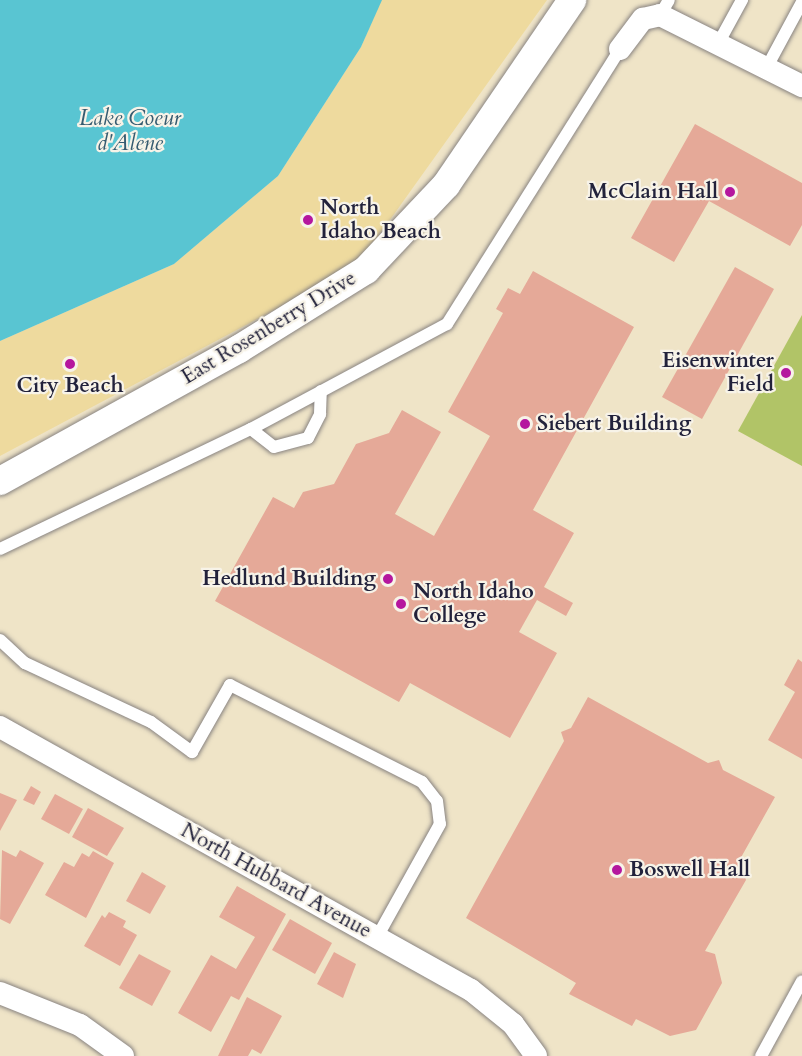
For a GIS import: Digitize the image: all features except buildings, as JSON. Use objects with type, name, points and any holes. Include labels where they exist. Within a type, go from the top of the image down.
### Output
[{"type":"street","name":"East Rosenberry Drive","points":[[0,481],[239,349],[366,270],[446,184],[572,0]]},
{"type":"street","points":[[620,49],[643,19],[665,7],[718,42],[802,86]]},
{"type":"street","name":"North Hubbard Avenue","points":[[0,727],[377,937],[494,1006],[513,1024],[536,1056]]},
{"type":"street","points":[[0,993],[80,1025],[123,1056]]},
{"type":"lane","points":[[718,42],[742,0]]},
{"type":"lane","points":[[767,67],[802,2]]},
{"type":"lane","points":[[0,549],[252,429],[447,324],[620,49]]},
{"type":"lane","points":[[252,429],[274,447],[308,438],[320,414],[321,391]]},
{"type":"lane","points":[[0,640],[25,663],[151,722],[192,752],[230,685],[422,782],[437,801],[440,824],[377,937]]},
{"type":"lane","points":[[761,1056],[802,981]]},
{"type":"green space","name":"Eisenwinter Field","points":[[802,315],[802,466],[738,431]]},
{"type":"sand","name":"North Idaho Beach","points":[[381,0],[547,0],[357,266],[0,456],[0,341],[174,264],[278,176],[361,47]]},
{"type":"water","name":"Lake Coeur d'Alene","points":[[0,0],[382,0],[361,47],[278,176],[174,264],[0,341]]},
{"type":"place","name":"McClain Hall","points":[[730,192]]},
{"type":"place","name":"North Idaho Beach","points":[[308,220]]},
{"type":"place","name":"City Beach","points":[[70,364]]},
{"type":"place","name":"Eisenwinter Field","points":[[786,373]]},
{"type":"place","name":"Siebert Building","points":[[525,424]]},
{"type":"place","name":"Hedlund Building","points":[[388,579]]},
{"type":"place","name":"North Idaho College","points":[[401,604]]},
{"type":"place","name":"Boswell Hall","points":[[617,870]]}]
